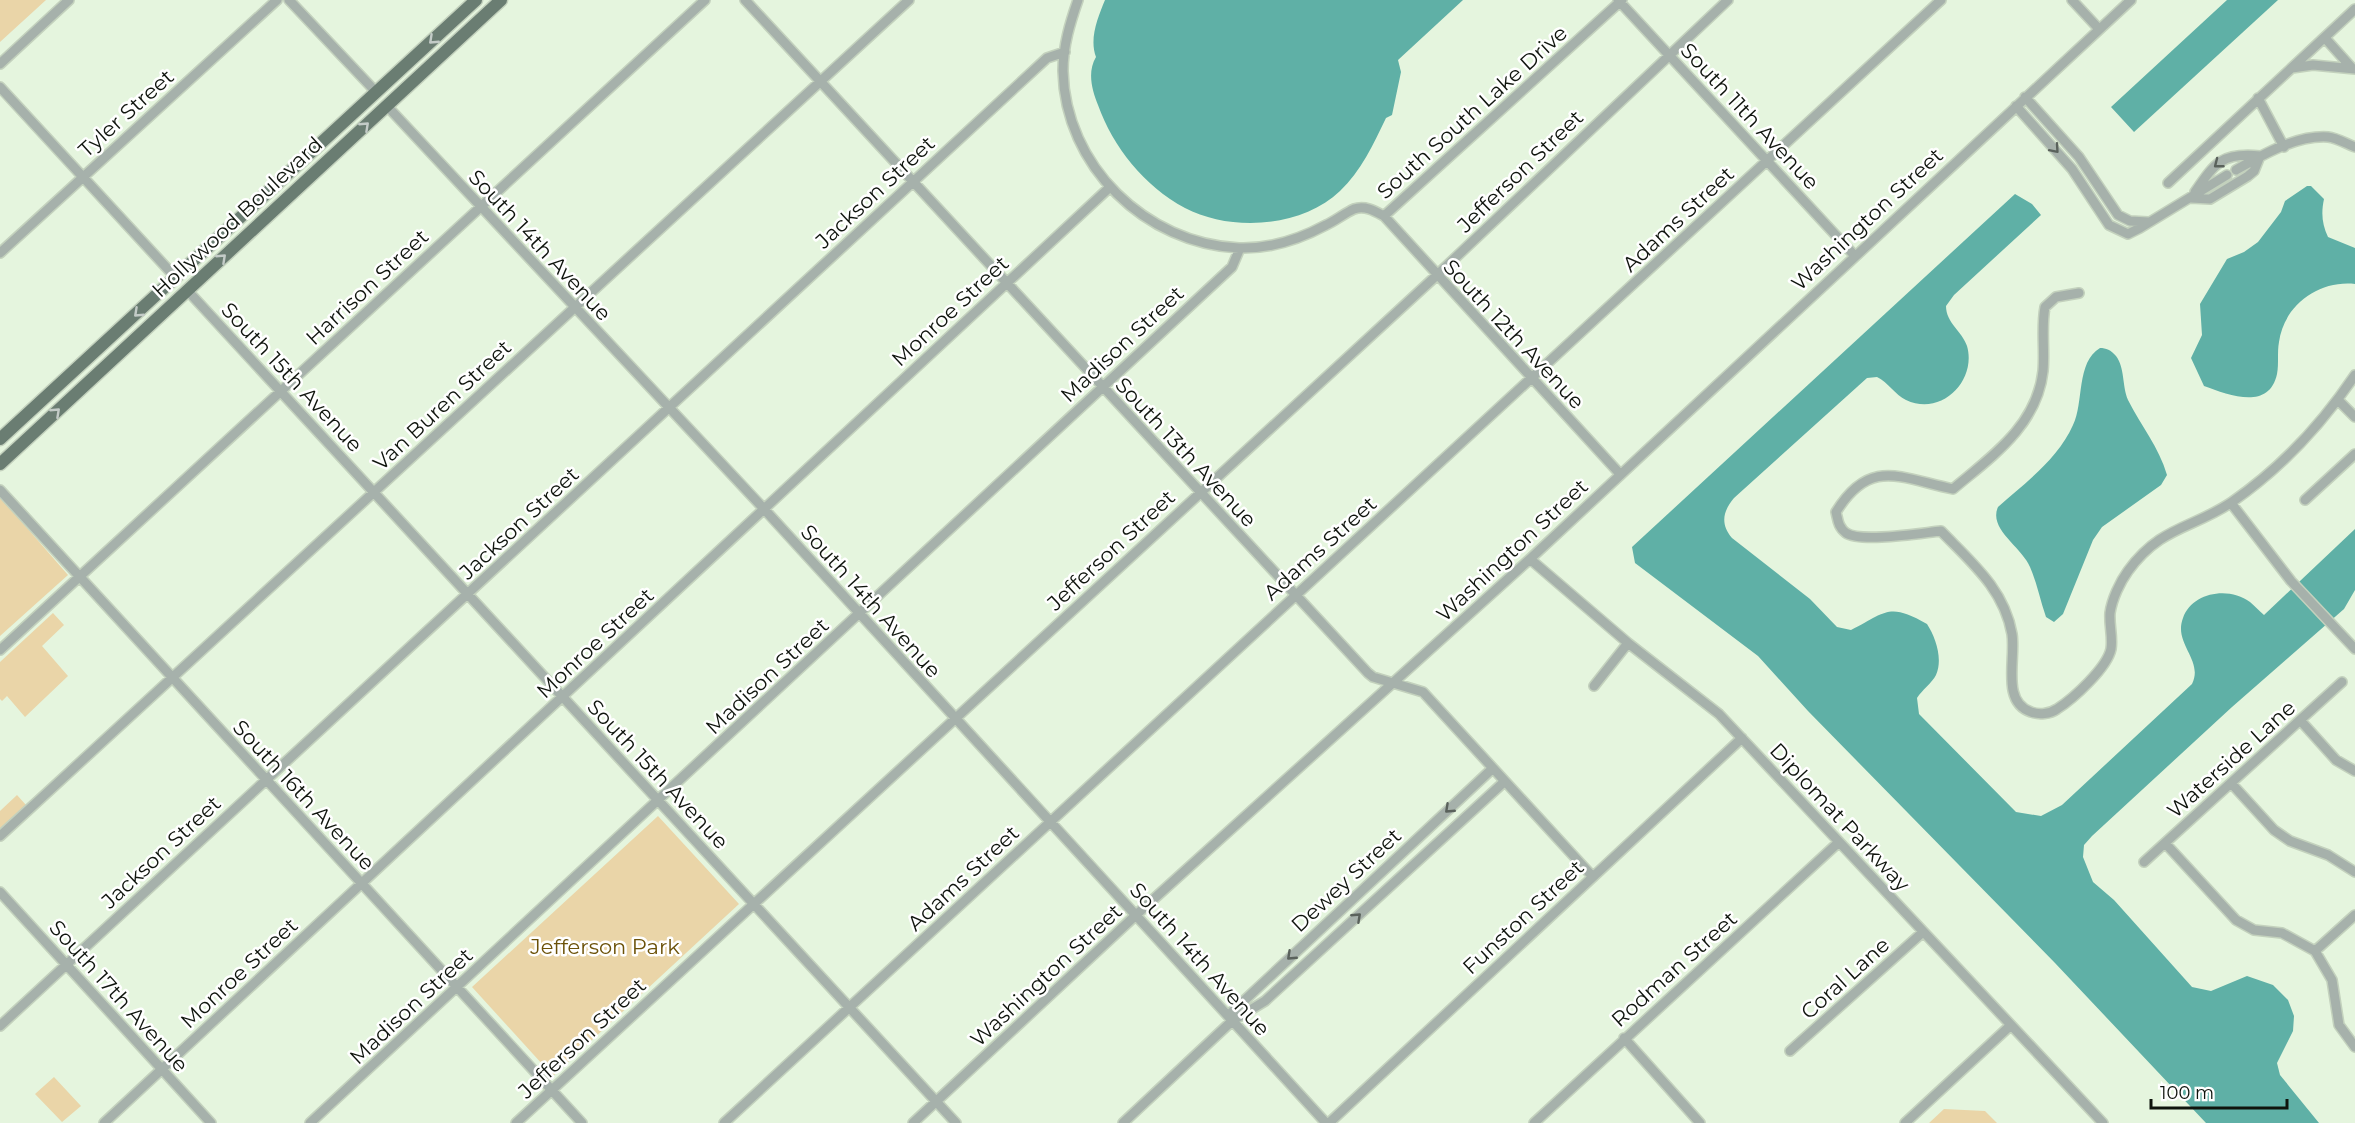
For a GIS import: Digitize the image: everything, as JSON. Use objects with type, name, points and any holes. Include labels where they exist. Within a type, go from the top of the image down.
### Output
[{"type":"main road","name":"Hollywood Boulevard","points":[[0,439],[213,246],[476,0]]},
{"type":"main road","name":"Hollywood Boulevard","points":[[0,464],[501,0]]},
{"type":"main road","points":[[187,291],[193,275],[213,246]]},
{"type":"main road","points":[[148,327],[171,291],[176,278]]},
{"type":"street","points":[[0,64],[69,0]]},
{"type":"street","name":"Tyler Street","points":[[0,253],[277,0]]},
{"type":"street","points":[[289,0],[376,92]]},
{"type":"street","name":"Harrison Street","points":[[0,650],[705,0]]},
{"type":"street","name":"South 13th Avenue","points":[[745,0],[1368,673],[1373,677],[1423,692],[1593,877]]},
{"type":"street","name":"Van Buren Street","points":[[0,836],[909,0]]},
{"type":"street","points":[[1078,0],[1069,27],[1063,71],[1069,108],[1085,148],[1109,188]]},
{"type":"street","name":"Jefferson Street","points":[[516,1123],[1436,276],[1728,0]]},
{"type":"street","name":"Adams Street","points":[[724,1123],[1941,0]]},
{"type":"street","points":[[2072,0],[2098,29]]},
{"type":"street","name":"Washington Street","points":[[914,1123],[1136,915],[1530,559],[2131,0]]},
{"type":"street","name":"South 11th Avenue","points":[[1620,1],[1855,256]]},
{"type":"street","name":"South South Lake Drive","points":[[1109,188],[1161,228],[1212,244],[1240,248],[1292,241],[1355,209],[1371,209],[1384,216],[1620,1]]},
{"type":"street","points":[[2168,183],[2355,9]]},
{"type":"street","points":[[2325,38],[2353,68]]},
{"type":"street","name":"Jackson Street","points":[[0,1026],[1047,58],[1065,52]]},
{"type":"street","points":[[2292,68],[2313,65],[2353,68]]},
{"type":"street","points":[[0,87],[176,278]]},
{"type":"street","points":[[2025,98],[2079,157],[2118,215],[2130,221],[2148,222]]},
{"type":"street","points":[[2258,98],[2284,147]]},
{"type":"street","name":"South 14th Avenue","points":[[387,106],[765,510],[1327,1123]]},
{"type":"street","points":[[2016,106],[2072,169],[2109,225],[2127,234],[2260,156],[2298,142],[2329,137],[2355,147]]},
{"type":"street","points":[[2191,198],[2217,163],[2234,155],[2260,156]]},
{"type":"street","points":[[2191,198],[2210,199],[2248,176],[2254,171],[2260,156]]},
{"type":"street","name":"Monroe Street","points":[[104,1123],[1109,188]]},
{"type":"street","name":"South 12th Avenue","points":[[1384,216],[1436,276],[1620,474]]},
{"type":"street","name":"Madison Street","points":[[310,1123],[1232,267],[1240,248]]},
{"type":"street","name":"South 15th Avenue","points":[[187,291],[956,1123]]},
{"type":"street","points":[[2079,293],[2056,297],[2045,307],[2043,373],[2032,410],[2011,440],[1953,489],[1887,475],[1871,476],[1847,494],[1836,512],[1839,526],[1848,534],[1862,537],[1941,531],[1991,582],[2002,602],[2012,635],[2014,657],[2012,693],[2018,704],[2030,712],[2044,714],[2056,710],[2101,670],[2111,650],[2110,612],[2121,580],[2143,550],[2173,530],[2230,503],[2286,460],[2338,400],[2355,375]]},
{"type":"street","points":[[2338,400],[2355,417]]},
{"type":"street","points":[[2305,500],[2355,454]]},
{"type":"street","name":"South 16th Avenue","points":[[0,490],[265,781],[582,1123]]},
{"type":"street","points":[[2230,503],[2291,581],[2355,649]]},
{"type":"street","name":"Diplomat Parkway","points":[[1530,559],[1628,642],[1694,692],[1742,738],[2103,1123]]},
{"type":"street","points":[[1594,686],[1628,642]]},
{"type":"street","name":"Waterside Lane","points":[[2144,862],[2342,682]]},
{"type":"street","points":[[2300,720],[2336,760],[2355,771]]},
{"type":"street","name":"Funston Street","points":[[1327,1123],[1742,738]]},
{"type":"street","name":"Dewey Street","points":[[1232,1021],[1232,1012],[1492,769]]},
{"type":"street","name":"Dewey Street","points":[[1123,1123],[1232,1021],[1265,1002],[1504,782]]},
{"type":"street","points":[[2231,783],[2282,836],[2328,855],[2355,872]]},
{"type":"street","name":"Rodman Street","points":[[1534,1123],[1839,842]]},
{"type":"street","points":[[2165,843],[2236,920],[2254,930],[2282,933],[2315,951],[2332,980],[2339,1025],[2355,1047]]},
{"type":"street","name":"South 17th Avenue","points":[[0,892],[211,1123]]},
{"type":"street","points":[[2315,951],[2355,915]]},
{"type":"street","name":"Coral Lane","points":[[1790,1051],[1923,932]]},
{"type":"street","points":[[1905,1123],[2011,1025]]},
{"type":"street","points":[[1624,1038],[1700,1123]]},
{"type":"green space","points":[[0,0],[46,0],[0,42]]},
{"type":"green space","points":[[0,497],[68,575],[0,636]]},
{"type":"green space","points":[[53,613],[64,625],[42,646],[68,676],[25,717],[7,696],[2,701],[0,699],[0,662]]},
{"type":"green space","points":[[17,795],[26,805],[0,829],[0,811]]},
{"type":"green space","name":"Jefferson Park","points":[[658,816],[739,904],[553,1076],[472,987]]},
{"type":"green space","points":[[54,1077],[81,1106],[62,1122],[35,1094]]},
{"type":"green space","points":[[1944,1109],[1985,1111],[1997,1123],[1929,1123]]},
{"type":"water","points":[[1105,0],[1463,0],[1398,60],[1401,72],[1392,115],[1386,118],[1360,166],[1340,191],[1306,213],[1286,219],[1244,223],[1203,216],[1170,199],[1143,177],[1112,136],[1104,121],[1091,81],[1096,57],[1094,36]]},
{"type":"water","points":[[2227,0],[2278,0],[2134,132],[2111,107]]},
{"type":"water","points":[[2307,186],[2311,186],[2324,199],[2324,228],[2328,237],[2355,248],[2355,284],[2329,286],[2316,291],[2296,306],[2282,329],[2278,346],[2277,374],[2273,386],[2266,393],[2247,397],[2236,396],[2204,386],[2191,358],[2202,335],[2200,304],[2227,259],[2244,252],[2258,242],[2281,212],[2285,201]]},
{"type":"water","points":[[2015,194],[2032,204],[2041,215],[1954,295],[1946,306],[1951,322],[1967,346],[1969,359],[1967,372],[1961,383],[1943,400],[1932,404],[1919,404],[1902,398],[1877,377],[1867,378],[1734,498],[1725,513],[1724,523],[1732,538],[1810,599],[1837,627],[1851,630],[1880,614],[1895,611],[1927,624],[1936,642],[1939,662],[1936,675],[1917,698],[1919,714],[2016,812],[2041,816],[2062,805],[2192,684],[2195,675],[2194,667],[2182,636],[2181,627],[2183,618],[2194,602],[2212,594],[2232,594],[2250,602],[2264,615],[2355,529],[2355,590],[2344,609],[2232,707],[2092,836],[2084,845],[2083,857],[2093,882],[2114,900],[2192,987],[2211,991],[2247,976],[2273,985],[2288,1000],[2294,1016],[2293,1031],[2277,1063],[2280,1075],[2319,1123],[2206,1123],[2055,963],[1808,711],[1758,656],[1635,563],[1632,547]]},
{"type":"water","points":[[2100,348],[2110,351],[2119,361],[2128,400],[2155,446],[2167,475],[2161,485],[2102,527],[2093,540],[2063,614],[2054,622],[2046,617],[2030,567],[2002,530],[1996,515],[1998,507],[2050,460],[2067,437],[2076,416],[2087,363],[2092,354]]}]
